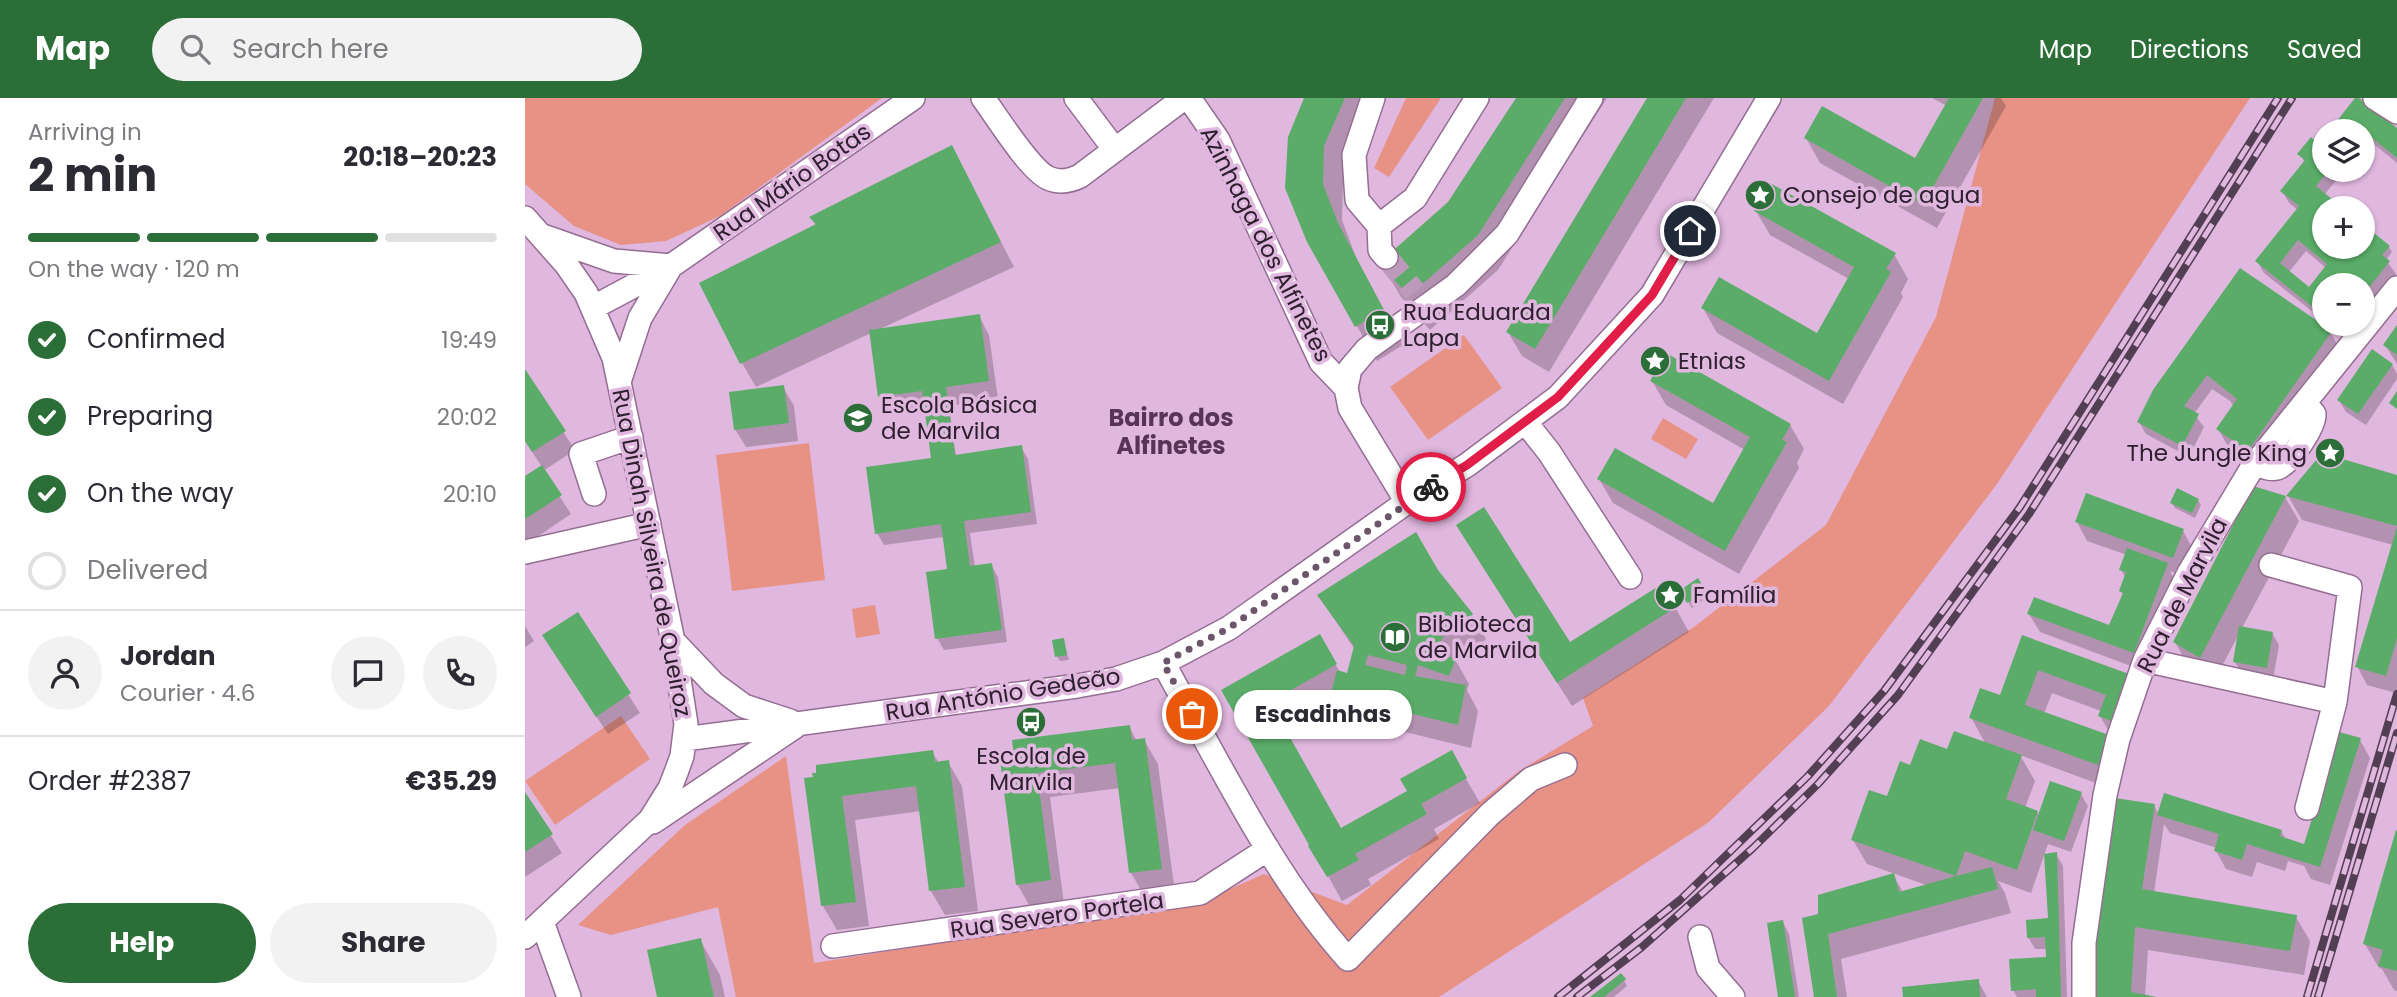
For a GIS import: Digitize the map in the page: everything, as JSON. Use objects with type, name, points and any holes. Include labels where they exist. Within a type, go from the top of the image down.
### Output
[{"type":"street","name":"Rua Mário Botas","points":[[594,307],[671,266],[913,98]]},
{"type":"street","points":[[983,98],[1034,167],[1051,179],[1063,181],[1080,176],[1184,98]]},
{"type":"street","points":[[1076,98],[1115,150]]},
{"type":"street","name":"Azinhaga dos Alfinetes","points":[[1189,98],[1218,140],[1321,362],[1346,388]]},
{"type":"street","points":[[1373,98],[1354,155],[1357,200],[1379,226],[1380,250],[1386,257]]},
{"type":"street","points":[[1379,226],[1415,198],[1477,98]]},
{"type":"street","points":[[1407,502],[1350,408],[1346,388],[1350,369],[1367,349],[1421,300],[1456,285],[1507,234],[1591,98]]},
{"type":"street","name":"Rua António Gedeão","points":[[685,739],[1116,679],[1163,663],[1229,628],[1407,502],[1467,465],[1558,397],[1652,295],[1769,98]]},
{"type":"street","points":[[2375,98],[2397,112]]},
{"type":"street","name":"Rua Dinah Silveira de Queiroz","points":[[525,218],[566,264],[594,307],[609,342],[620,379],[685,707],[682,757],[670,788],[650,820],[533,930]]},
{"type":"street","points":[[543,236],[614,261],[671,266]]},
{"type":"street","name":"Rua Mário Botas","points":[[620,379],[640,318],[671,266]]},
{"type":"street","name":"Rua de Marvila","points":[[2084,997],[2084,943],[2105,795],[2118,739],[2145,660],[2189,573],[2255,464],[2397,288]]},
{"type":"street","points":[[1526,423],[1549,452],[1630,577]]},
{"type":"street","points":[[594,494],[581,454],[631,437]]},
{"type":"street","points":[[525,552],[649,524]]},
{"type":"street","points":[[2271,565],[2350,587],[2335,702],[2307,808]]},
{"type":"street","name":"Rua António Gedeão","points":[[673,641],[714,684],[744,706],[800,724]]},
{"type":"street","points":[[2145,660],[2335,702]]},
{"type":"street","points":[[1163,663],[1268,849],[1321,929],[1347,959],[1490,814],[1531,779],[1565,765]]},
{"type":"street","name":"Rua António Gedeão","points":[[639,831],[800,724]]},
{"type":"street","name":"Rua Severo Portela","points":[[833,946],[1200,893],[1268,849]]},
{"type":"street","points":[[533,930],[569,997]]},
{"type":"street","points":[[1700,937],[1708,968],[1733,997]]},
{"type":"shaded area","points":[[525,98],[882,98],[720,216],[666,241],[621,245],[574,226],[525,184]]},
{"type":"shaded area","points":[[1406,98],[1441,98],[1389,177],[1374,168]]},
{"type":"shaded area","points":[[1995,98],[2250,98],[1997,484],[1829,706],[1709,822],[1439,997],[736,997],[718,907],[611,935],[578,925],[685,825],[786,756],[814,963],[1203,901],[1264,874],[1347,905],[1519,771],[1593,726],[1583,698],[1694,627],[1826,525],[1936,317]]},
{"type":"shaded area","points":[[1464,335],[1502,388],[1428,440],[1390,387]]},
{"type":"shaded area","points":[[1663,418],[1698,439],[1686,459],[1651,439]]},
{"type":"shaded area","points":[[809,443],[825,580],[732,591],[716,455]]},
{"type":"shaded area","points":[[875,605],[880,634],[856,638],[852,609]]},
{"type":"shaded area","points":[[621,716],[650,759],[555,825],[525,781]]},
{"type":"building","points":[[1304,98],[1345,98],[1324,146],[1323,184],[1338,223],[1384,310],[1355,327],[1307,242],[1285,188],[1288,137]]},
{"type":"building","points":[[1516,98],[1565,98],[1478,235],[1409,296],[1379,263],[1448,202]]},
{"type":"building","points":[[1647,98],[1686,98],[1535,349],[1506,332]]},
{"type":"building","points":[[1949,98],[1983,98],[1923,205],[1804,138],[1822,106],[1915,158]]},
{"type":"building","points":[[2355,98],[2359,98],[2397,128],[2397,158],[2375,140],[2375,119],[2338,119]]},
{"type":"building","points":[[2311,137],[2312,182],[2319,182],[2316,186],[2328,196],[2312,196],[2312,252],[2298,240],[2280,263],[2309,287],[2312,283],[2312,306],[2255,261],[2299,206],[2280,191],[2305,160],[2297,154]]},
{"type":"building","points":[[952,145],[1001,242],[740,364],[699,283],[816,224],[809,217]]},
{"type":"building","points":[[1770,183],[1896,253],[1886,269],[1891,272],[1829,381],[1701,308],[1719,277],[1817,333],[1854,267],[1754,211]]},
{"type":"building","points":[[2375,234],[2390,246],[2382,255],[2390,261],[2375,280],[2375,273],[2320,273],[2327,264],[2321,259],[2375,259]]},
{"type":"building","points":[[2240,268],[2312,317],[2312,336],[2328,336],[2248,451],[2216,429],[2237,399],[2207,375],[2184,406],[2199,414],[2182,446],[2137,422],[2153,390]]},
{"type":"building","points":[[980,314],[989,381],[946,387],[955,455],[1022,445],[1031,512],[964,521],[970,566],[992,563],[1002,630],[935,639],[926,572],[947,569],[941,524],[875,534],[866,467],[931,458],[922,391],[878,397],[869,330]]},
{"type":"building","points":[[2397,325],[2397,355],[2383,345]]},
{"type":"building","points":[[2372,349],[2393,364],[2358,414],[2337,400]]},
{"type":"building","points":[[1666,353],[1791,424],[1782,440],[1787,442],[1725,551],[1597,479],[1615,448],[1713,503],[1750,437],[1650,381]]},
{"type":"building","points":[[525,369],[566,431],[532,452],[525,441]]},
{"type":"building","points":[[784,385],[789,423],[734,430],[729,392]]},
{"type":"building","points":[[2397,391],[2397,409],[2389,403]]},
{"type":"building","points":[[2322,453],[2397,475],[2397,526],[2286,496]]},
{"type":"building","points":[[542,465],[562,495],[525,519],[525,476]]},
{"type":"building","points":[[2253,486],[2286,496],[2200,658],[2173,642]]},
{"type":"building","points":[[2177,488],[2199,499],[2192,513],[2170,503]]},
{"type":"building","points":[[2086,493],[2184,529],[2173,558],[2075,522]]},
{"type":"building","points":[[1484,507],[1570,642],[1662,584],[1676,607],[1557,683],[1456,525]]},
{"type":"building","points":[[2397,527],[2397,638],[2386,676],[2355,667]]},
{"type":"building","name":"Biblioteca de Marvila","points":[[1416,532],[1438,570],[1473,614],[1463,624],[1447,627],[1436,652],[1456,659],[1449,676],[1418,665],[1415,676],[1466,685],[1458,725],[1331,694],[1337,670],[1347,673],[1354,646],[1317,595]],"holes":[[[1368,655],[1407,665],[1405,675],[1365,665]]]},
{"type":"building","points":[[2127,548],[2168,563],[2134,653],[2027,614],[2034,597],[2109,625],[2123,593],[2119,591],[2126,572],[2119,570]]},
{"type":"building","points":[[1698,578],[1706,591],[1687,603],[1679,591]]},
{"type":"building","points":[[578,612],[631,693],[596,717],[542,635]]},
{"type":"building","points":[[2239,626],[2273,632],[2267,668],[2233,662]]},
{"type":"building","points":[[1320,634],[1337,664],[1270,702],[1341,828],[1407,791],[1400,779],[1452,750],[1467,778],[1421,804],[1427,814],[1355,854],[1359,860],[1327,877],[1221,690]]},
{"type":"building","points":[[2022,635],[2129,674],[2112,721],[2098,716],[2106,695],[2038,670],[2025,705],[2109,735],[2098,765],[1969,718],[1980,688],[2000,695]]},
{"type":"building","points":[[1064,638],[1067,655],[1055,657],[1052,640]]},
{"type":"building","points":[[1130,725],[1132,740],[1145,738],[1162,869],[1129,873],[1115,763],[1037,773],[1051,880],[1016,885],[1000,760],[1014,758],[1012,740]]},
{"type":"building","points":[[1954,731],[2022,755],[2006,799],[2038,811],[2017,870],[1965,851],[1956,876],[1851,840],[1869,790],[1887,796],[1900,761],[1910,765],[1920,739],[1947,749]]},
{"type":"building","points":[[2339,732],[2361,738],[2320,867],[2247,844],[2242,860],[2214,851],[2219,834],[2157,815],[2164,793],[2282,830],[2280,836],[2304,844]]},
{"type":"building","points":[[933,750],[935,762],[949,760],[965,887],[929,891],[916,786],[842,796],[856,902],[821,906],[804,778],[813,777],[816,765]]},
{"type":"building","points":[[2050,781],[2082,792],[2064,841],[2033,830]]},
{"type":"building","points":[[525,792],[553,834],[525,852]]},
{"type":"building","points":[[2115,798],[2155,804],[2142,889],[2297,915],[2290,951],[2135,927],[2131,992],[2157,997],[2096,997],[2094,920]]},
{"type":"building","points":[[2396,830],[2397,971],[2378,966],[2383,950],[2363,944]]},
{"type":"building","points":[[2057,852],[2061,997],[2036,997],[2036,989],[2011,991],[2009,959],[2046,957],[2045,937],[2027,938],[2026,920],[2048,918],[2044,854]]},
{"type":"building","points":[[1992,867],[1998,889],[1828,934],[1837,997],[1814,997],[1802,918],[1818,914],[1818,895],[1894,873],[1899,892]]},
{"type":"building","points":[[1783,920],[1795,997],[1778,997],[1767,923]]},
{"type":"building","points":[[701,938],[714,997],[657,997],[647,950]]},
{"type":"building","points":[[1621,973],[1626,979],[1604,997],[1590,997]]},
{"type":"building","points":[[1979,979],[1980,997],[1903,997],[1902,987]]},
{"type":"tunnel","points":[[1386,257],[1415,292]]},
{"type":"railway","points":[[1558,997],[1680,900],[1808,776],[1884,691],[2020,507],[2278,98]]},
{"type":"railway","points":[[1577,997],[1642,947],[1753,848],[1818,784],[1898,695],[2029,514],[2292,98]]},
{"type":"railway","points":[[2307,997],[2397,694]]},
{"type":"railway","points":[[2318,997],[2397,733]]},
{"type":"way so far","points":[[1192,714],[1163,663],[1229,628],[1384,517],[1431,487]]},
{"type":"place","name":"Consejo de agua","points":[[1760,195]]},
{"type":"place","name":"Rua Eduarda Lapa","points":[[1380,325]]},
{"type":"place","name":"Etnias","points":[[1655,361]]},
{"type":"place","name":"Escola Básica de Marvila","points":[[858,418]]},
{"type":"place","name":"The Jungle King","points":[[2330,453]]},
{"type":"place","name":"Família","points":[[1670,595]]},
{"type":"place","name":"Biblioteca de Marvila","points":[[1395,637]]},
{"type":"place","name":"Escadinhas","points":[[1192,714]]},
{"type":"place","name":"Escola de Marvila","points":[[1031,722]]},
{"type":"district","name":"Bairro dos Alfinetes","points":[[1171,431]]},
{"type":"route","points":[[1431,487],[1467,465],[1558,397],[1652,295],[1690,231]]}]
